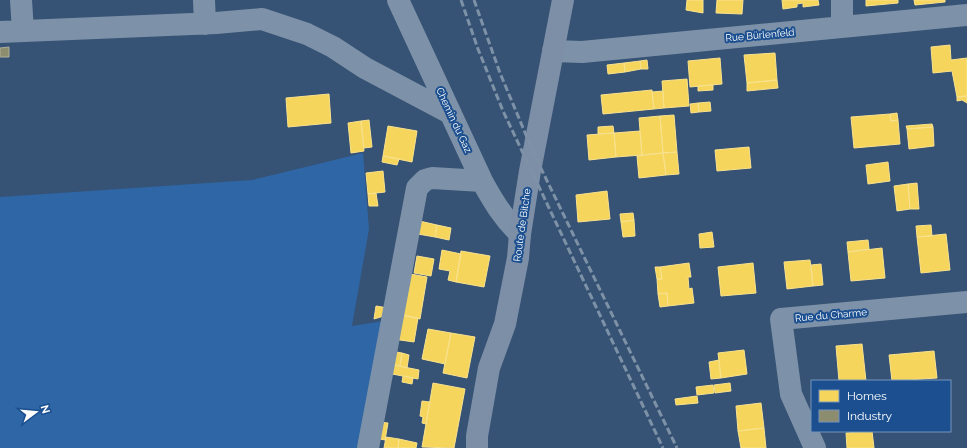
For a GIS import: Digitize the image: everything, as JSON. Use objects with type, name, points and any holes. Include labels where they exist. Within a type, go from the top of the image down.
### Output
[{"type":"main road","name":"Route de Bitche","points":[[477,448],[477,436],[490,368],[505,324],[518,258],[520,234],[563,0]]},
{"type":"street","points":[[21,0],[23,31]]},
{"type":"street","points":[[204,0],[210,23]]},
{"type":"street","name":"Chemin du Gaz","points":[[398,0],[496,208],[505,220],[520,234]]},
{"type":"street","points":[[842,0],[842,27]]},
{"type":"street","name":"Rue Bürlenfeld","points":[[553,51],[582,52],[967,15]]},
{"type":"street","points":[[0,32],[210,23],[262,19],[306,34],[333,47],[365,68],[450,113]]},
{"type":"street","points":[[368,448],[417,188],[425,180],[432,178],[482,181]]},
{"type":"street","name":"Rue du Charme","points":[[815,448],[791,394],[781,319],[967,302]]},
{"type":"shaded area","points":[[363,153],[369,229],[352,326],[384,321],[359,448],[0,448],[0,197],[252,180]]},
{"type":"building: Homes","points":[[687,0],[703,0],[703,13],[686,10]]},
{"type":"building: Homes","points":[[717,0],[743,0],[742,14],[716,13]]},
{"type":"building: Homes","points":[[782,0],[818,0],[819,5],[803,7],[803,3],[797,4],[797,7],[783,9]]},
{"type":"building: Homes","points":[[866,0],[898,0],[898,3],[866,6]]},
{"type":"building: Homes","points":[[914,0],[945,0],[945,2],[915,5]]},
{"type":"building: Homes","points":[[950,45],[951,60],[967,58],[967,96],[957,97],[952,71],[933,73],[931,47]]},
{"type":"building: Homes","points":[[775,53],[777,80],[747,83],[744,55]]},
{"type":"building: Homes","points":[[720,58],[722,84],[690,87],[688,61]]},
{"type":"building: Homes","points":[[647,60],[648,69],[641,69],[640,61]]},
{"type":"building: Homes","points":[[640,61],[641,69],[625,72],[624,63]]},
{"type":"building: Homes","points":[[624,63],[625,72],[608,74],[607,65]]},
{"type":"building: Homes","points":[[687,79],[689,106],[664,108],[662,81]]},
{"type":"building: Homes","points":[[777,80],[778,88],[747,91],[747,83]]},
{"type":"building: Homes","points":[[713,85],[713,90],[698,91],[698,86]]},
{"type":"building: Homes","points":[[652,90],[654,109],[603,114],[601,95]]},
{"type":"building: Homes","points":[[663,91],[664,108],[654,109],[652,92]]},
{"type":"building: Homes","points":[[329,94],[331,123],[288,127],[286,98]]},
{"type":"building: Homes","points":[[967,96],[967,103],[962,100],[957,101],[957,97]]},
{"type":"building: Homes","points":[[710,102],[711,111],[699,112],[698,103]]},
{"type":"building: Homes","points":[[698,103],[699,112],[691,113],[690,104]]},
{"type":"building: Homes","points":[[897,113],[898,120],[891,121],[890,114]]},
{"type":"building: Homes","points":[[890,114],[891,121],[898,120],[900,144],[854,148],[851,117]]},
{"type":"building: Homes","points":[[674,115],[677,152],[663,153],[660,116]]},
{"type":"building: Homes","points":[[660,116],[663,153],[642,155],[639,118]]},
{"type":"building: Homes","points":[[369,120],[372,147],[364,148],[361,121]]},
{"type":"building: Homes","points":[[361,121],[364,151],[351,153],[348,123]]},
{"type":"building: Homes","points":[[932,124],[933,127],[907,129],[906,126]]},
{"type":"building: Homes","points":[[388,126],[417,131],[412,162],[383,156]]},
{"type":"building: Homes","points":[[613,126],[614,133],[598,134],[598,127]]},
{"type":"building: Homes","points":[[933,127],[934,146],[909,149],[907,129]]},
{"type":"building: Homes","points":[[640,131],[642,155],[616,157],[614,133]]},
{"type":"building: Homes","points":[[614,133],[616,157],[589,160],[587,135]]},
{"type":"building: Homes","points":[[749,147],[751,168],[717,171],[715,150]]},
{"type":"building: Homes","points":[[677,152],[679,174],[666,175],[663,153]]},
{"type":"building: Homes","points":[[663,153],[666,175],[639,178],[637,156]]},
{"type":"building: Homes","points":[[383,156],[399,159],[397,165],[382,162]]},
{"type":"building: Homes","points":[[888,162],[890,181],[868,184],[866,165]]},
{"type":"building: Homes","points":[[383,171],[385,192],[368,194],[366,173]]},
{"type":"building: Homes","points":[[917,183],[919,209],[910,209],[908,184]]},
{"type":"building: Homes","points":[[908,184],[910,209],[897,211],[894,186]]},
{"type":"building: Homes","points":[[607,191],[610,219],[578,222],[576,195]]},
{"type":"building: Homes","points":[[376,193],[378,206],[369,206],[368,194]]},
{"type":"building: Homes","points":[[633,213],[634,220],[621,222],[620,214]]},
{"type":"building: Homes","points":[[415,220],[437,225],[435,237],[412,233]]},
{"type":"building: Homes","points":[[634,220],[635,236],[623,237],[621,222]]},
{"type":"building: Homes","points":[[437,225],[451,228],[449,240],[435,237]]},
{"type":"building: Homes","points":[[931,225],[932,236],[917,237],[916,226]]},
{"type":"building: Homes","points":[[712,232],[714,247],[700,248],[699,234]]},
{"type":"building: Homes","points":[[946,234],[950,270],[921,273],[917,237]]},
{"type":"building: Homes","points":[[868,240],[869,249],[848,252],[847,242]]},
{"type":"building: Homes","points":[[882,248],[885,278],[851,281],[848,252]]},
{"type":"building: Homes","points":[[442,250],[461,254],[456,282],[448,280],[450,271],[439,269]]},
{"type":"building: Homes","points":[[461,251],[490,256],[484,287],[456,282]]},
{"type":"building: Homes","points":[[417,256],[434,259],[431,276],[414,273]]},
{"type":"building: Homes","points":[[810,260],[813,286],[787,289],[784,262]]},
{"type":"building: Homes","points":[[689,263],[691,277],[688,277],[689,289],[692,288],[694,303],[668,306],[667,293],[658,294],[657,279],[662,279],[660,267]]},
{"type":"building: Homes","points":[[753,263],[756,293],[721,296],[718,267]]},
{"type":"building: Homes","points":[[821,264],[823,285],[813,286],[811,265]]},
{"type":"building: Homes","points":[[655,267],[660,267],[662,279],[657,279]]},
{"type":"building: Homes","points":[[405,273],[427,277],[420,319],[397,314]]},
{"type":"building: Homes","points":[[667,293],[668,306],[660,307],[658,294]]},
{"type":"building: Homes","points":[[376,306],[388,308],[387,315],[374,319]]},
{"type":"building: Homes","points":[[397,314],[418,318],[414,342],[393,339]]},
{"type":"building: Homes","points":[[428,329],[451,333],[445,364],[422,359]]},
{"type":"building: Homes","points":[[451,333],[475,337],[467,378],[443,373]]},
{"type":"building: Homes","points":[[862,344],[866,380],[839,380],[836,346]]},
{"type":"building: Homes","points":[[744,350],[747,374],[721,378],[718,353]]},
{"type":"building: Homes","points":[[391,351],[402,353],[400,366],[389,364]]},
{"type":"building: Homes","points":[[934,351],[937,378],[892,380],[889,355]]},
{"type":"building: Homes","points":[[402,353],[409,355],[407,368],[400,366]]},
{"type":"building: Homes","points":[[719,360],[721,378],[711,379],[709,362]]},
{"type":"building: Homes","points":[[389,364],[419,370],[418,379],[387,373]]},
{"type":"building: Homes","points":[[403,376],[413,378],[412,384],[402,382]]},
{"type":"building: Homes","points":[[433,383],[465,389],[454,448],[422,447]]},
{"type":"building: Homes","points":[[730,383],[731,391],[715,393],[714,385]]},
{"type":"building: Homes","points":[[713,385],[714,393],[697,395],[696,387]]},
{"type":"building: Homes","points":[[697,396],[698,403],[676,405],[675,399]]},
{"type":"building: Homes","points":[[422,401],[430,402],[426,424],[422,423],[423,417],[420,416]]},
{"type":"building: Homes","points":[[761,403],[764,428],[738,431],[736,406]]},
{"type":"building: Homes","points":[[379,422],[388,423],[385,440],[375,438]]},
{"type":"building: Homes","points":[[764,428],[766,448],[741,448],[738,431]]},
{"type":"building: Homes","points":[[872,432],[874,448],[847,448],[846,433]]},
{"type":"building: Homes","points":[[386,437],[399,439],[398,448],[384,448]]},
{"type":"building: Homes","points":[[399,439],[417,443],[416,448],[398,448]]},
{"type":"building: Industry","points":[[9,47],[9,57],[0,57],[0,48]]},
{"type":"railway","points":[[461,0],[478,49],[503,111],[663,448]]},
{"type":"railway","points":[[474,0],[500,73],[534,154],[677,448]]}]
